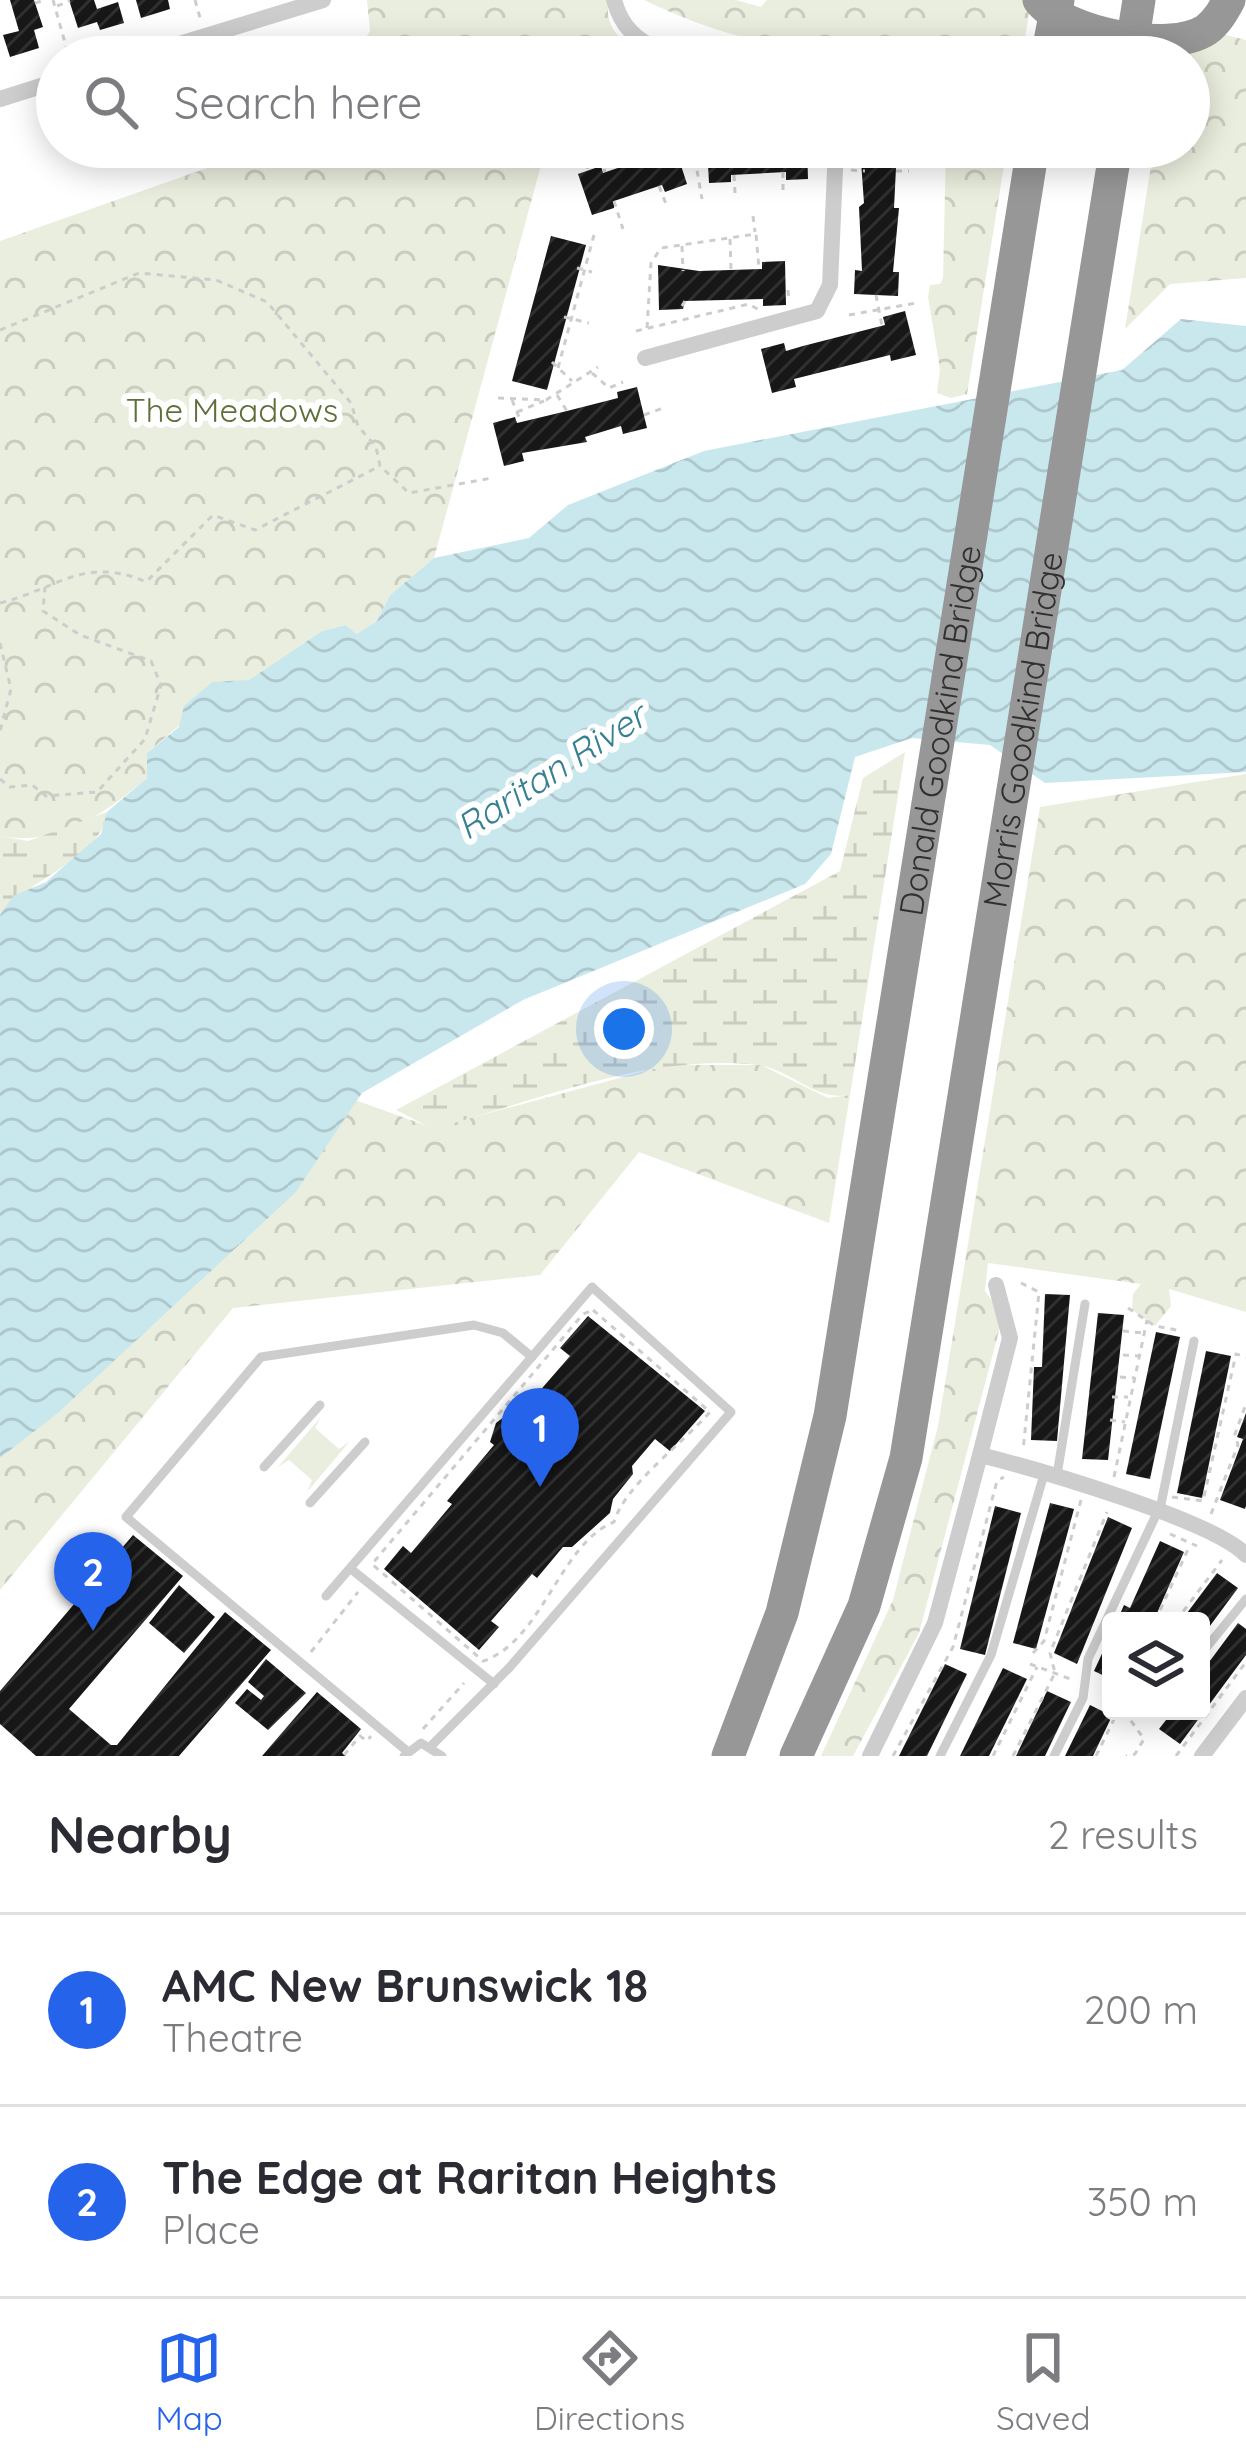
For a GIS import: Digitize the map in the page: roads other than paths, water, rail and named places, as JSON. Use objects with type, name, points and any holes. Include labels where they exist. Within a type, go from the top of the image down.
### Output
[{"type":"highway","points":[[1039,0],[1072,26],[1130,36]]},
{"type":"highway","points":[[1051,36],[1058,0]]},
{"type":"highway","points":[[1133,36],[1139,0]]},
{"type":"highway","points":[[1192,36],[1206,30],[1228,0]]},
{"type":"highway","name":"Donald Goodkind Bridge","points":[[728,1756],[782,1612],[815,1488],[849,1313],[1030,168]]},
{"type":"highway","name":"Morris Goodkind Bridge","points":[[796,1756],[836,1675],[887,1533],[932,1313],[1113,168]]},
{"type":"street","points":[[206,36],[323,0]]},
{"type":"street","points":[[614,0],[633,36]]},
{"type":"street","points":[[0,99],[36,88]]},
{"type":"street","points":[[645,358],[802,319],[817,311],[830,285],[835,168]]},
{"type":"street","points":[[870,1756],[935,1623],[980,1455],[1010,1338],[996,1285]]},
{"type":"street","points":[[980,1455],[1051,1473],[1244,1547]]},
{"type":"street","points":[[1202,1756],[1246,1698]]},
{"type":"lane","points":[[326,1596],[592,1288],[731,1412],[494,1684],[432,1745]]},
{"type":"lane","points":[[940,1756],[991,1655],[1051,1473],[1085,1304]]},
{"type":"lane","points":[[442,1756],[432,1745],[416,1744],[406,1754],[126,1517],[261,1357],[474,1325],[503,1333],[532,1357]]},
{"type":"lane","points":[[1054,1756],[1083,1698],[1088,1659],[1158,1514],[1194,1341]]},
{"type":"lane","points":[[265,1466],[320,1405]]},
{"type":"lane","points":[[310,1503],[365,1442]]},
{"type":"lane","points":[[351,1569],[494,1684]]},
{"type":"lane","points":[[1210,1643],[1246,1599]]},
{"type":"water","name":"Raritan River","points":[[1181,319],[1246,326],[1246,772],[1045,783],[990,745],[912,738],[855,757],[831,854],[805,884],[523,1000],[362,1093],[295,1193],[59,1412],[0,1458],[0,915],[13,896],[46,882],[101,834],[107,812],[147,778],[147,753],[179,727],[184,706],[212,682],[249,680],[322,631],[345,625],[357,634],[377,621],[390,595],[434,558],[529,538],[568,505],[704,451],[1122,370]]},
{"type":"place","name":"AMC New Brunswick 18","points":[[540,1487]]},
{"type":"place","name":"The Edge at Raritan Heights","points":[[93,1631]]},
{"type":"park label","name":"The Meadows","points":[[232,410]]}]
